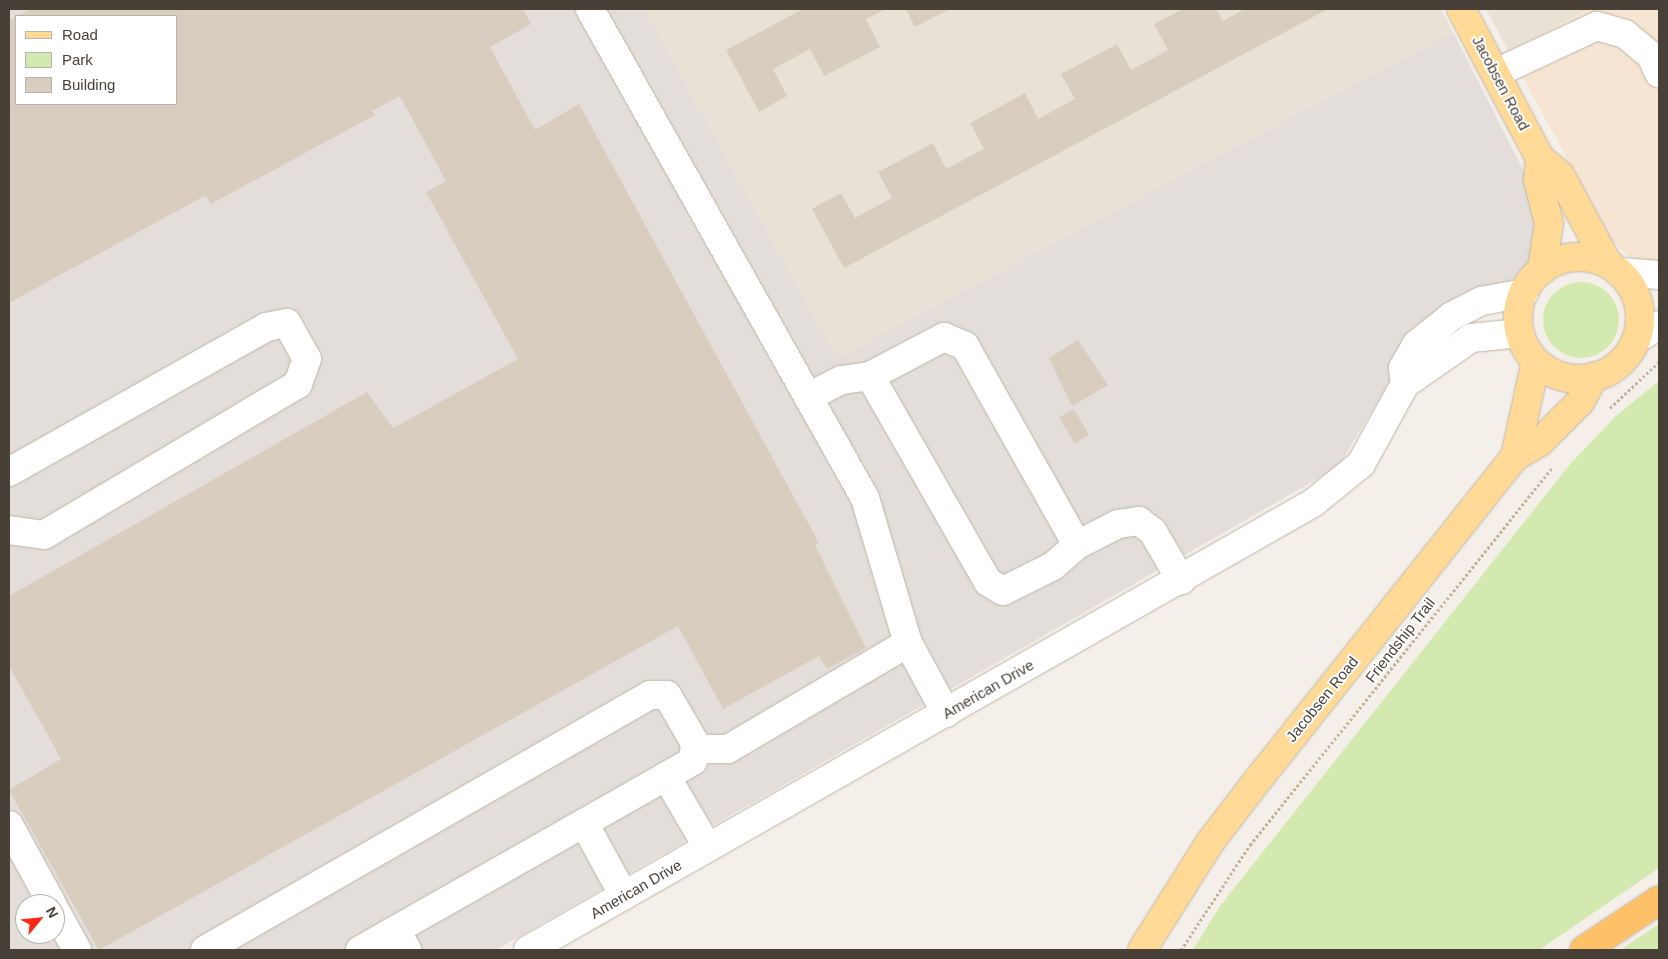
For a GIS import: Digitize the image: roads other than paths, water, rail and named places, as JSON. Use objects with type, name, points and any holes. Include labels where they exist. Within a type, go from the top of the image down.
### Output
[{"type":"highway","points":[[1584,950],[1659,900]]},
{"type":"main road","name":"Jacobsen Road","points":[[1461,9],[1540,158],[1560,175],[1613,268]]},
{"type":"main road","points":[[1540,158],[1538,180],[1549,223],[1542,270],[1524,293],[1520,333],[1536,361],[1553,373],[1573,379],[1594,377],[1620,363],[1637,339],[1638,303],[1613,268],[1574,258],[1542,270]]},
{"type":"main road","name":"Jacobsen Road","points":[[1515,457],[1536,361]]},
{"type":"main road","name":"Jacobsen Road","points":[[1142,950],[1211,841],[1515,457],[1540,442],[1580,402],[1594,377]]},
{"type":"street","points":[[590,9],[808,397],[873,518],[908,643],[946,713]]},
{"type":"street","points":[[1496,74],[1597,26],[1625,34],[1651,56],[1659,72]]},
{"type":"street","points":[[1613,268],[1659,275]]},
{"type":"street","name":"American Drive","points":[[1405,384],[1403,368],[1417,344],[1452,316],[1482,301],[1524,293]]},
{"type":"street","points":[[9,472],[266,326],[287,323],[308,359],[298,384],[44,535],[9,530]]},
{"type":"street","points":[[1637,339],[1659,324]]},
{"type":"street","name":"American Drive","points":[[528,950],[1181,580],[1346,479],[1361,464],[1405,384],[1471,338],[1520,333]]},
{"type":"street","points":[[808,397],[842,380],[870,376],[944,337],[965,346],[1077,545]]},
{"type":"street","points":[[870,376],[988,582],[1003,591],[1053,566],[1077,545],[1118,524],[1139,521],[1153,532],[1181,580]]},
{"type":"street","points":[[695,749],[728,749],[908,643]]},
{"type":"street","points":[[205,950],[650,695],[667,694],[695,749],[693,761],[584,823],[401,940],[360,950]]},
{"type":"street","points":[[666,776],[708,848]]},
{"type":"street","points":[[584,823],[624,896]]},
{"type":"street","points":[[9,825],[47,894]]},
{"type":"street","points":[[65,929],[76,950]]}]
